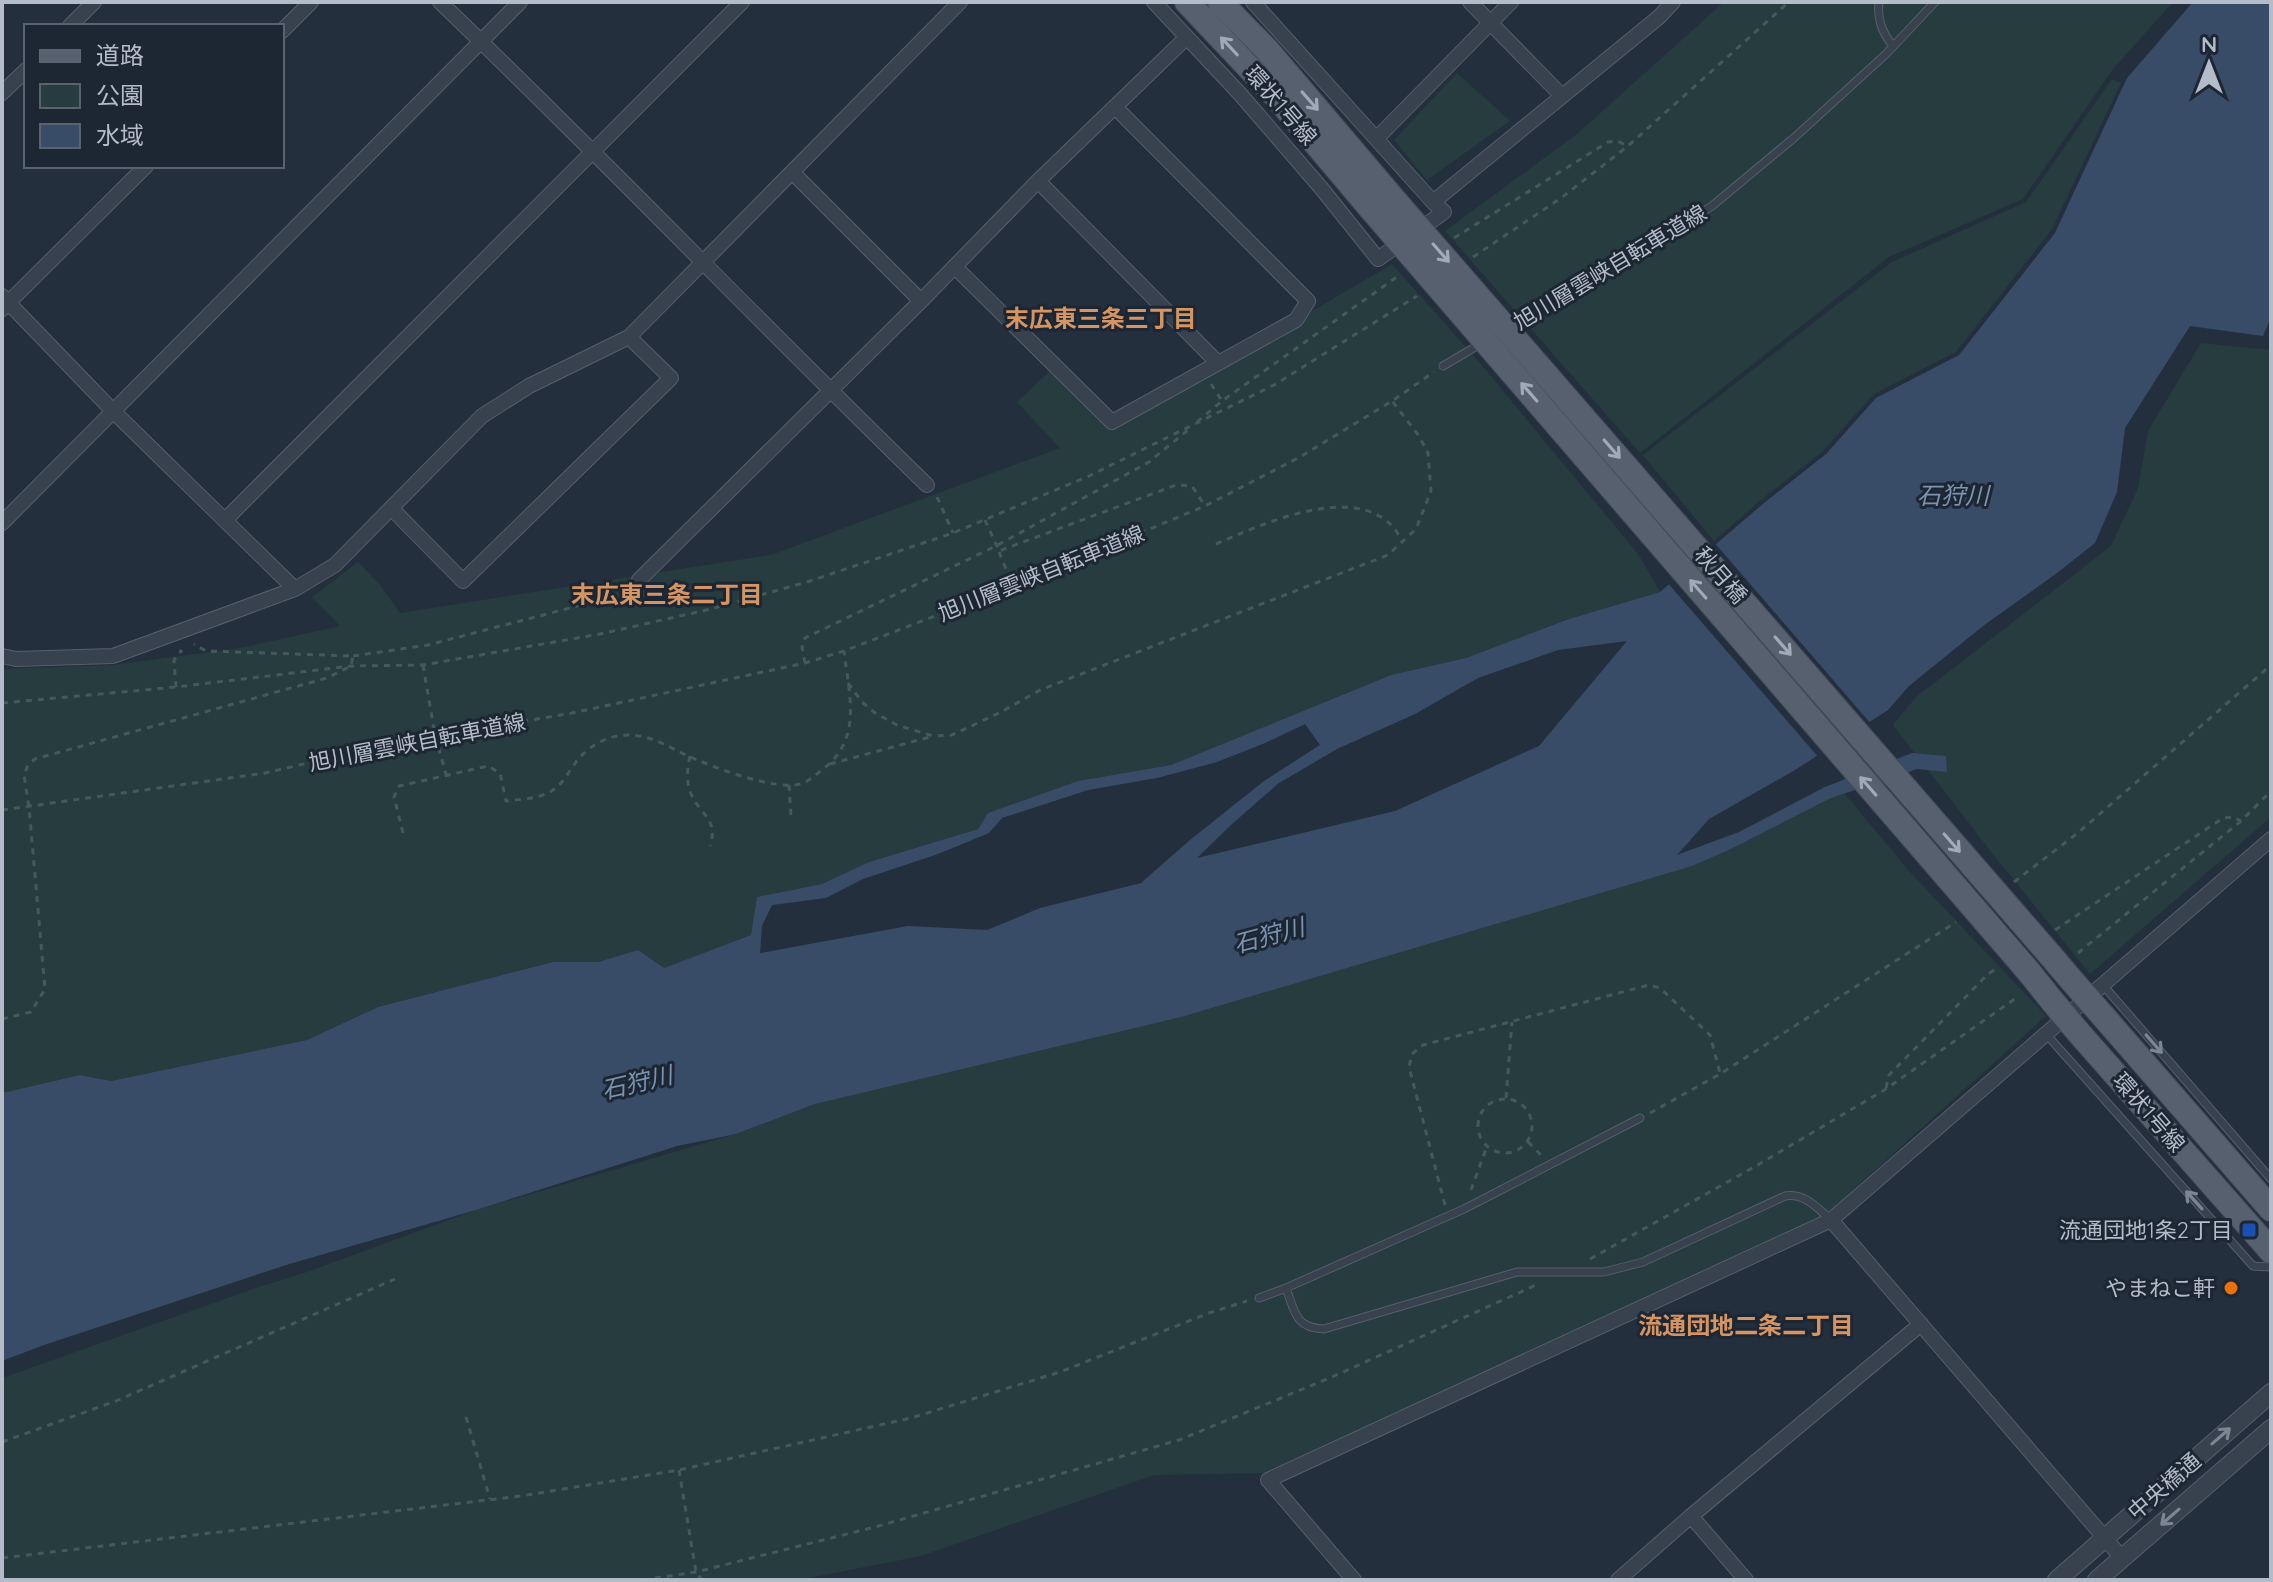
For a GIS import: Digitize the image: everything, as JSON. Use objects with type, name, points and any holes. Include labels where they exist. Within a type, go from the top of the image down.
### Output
[{"type":"main road","name":"環状1号線","points":[[1187,2],[1381,202]]},
{"type":"main road","name":"環状1号線","points":[[1220,2],[1267,50],[1381,202]]},
{"type":"main road","name":"秋月橋","points":[[1381,202],[2061,957]]},
{"type":"main road","name":"秋月橋","points":[[1381,202],[2028,982]]},
{"type":"main road","name":"環状1号線","points":[[2061,957],[2074,983],[2271,1209]]},
{"type":"main road","name":"環状1号線","points":[[2028,982],[2053,1002],[2271,1251]]},
{"type":"street","points":[[72,24],[94,2]]},
{"type":"street","points":[[284,29],[311,2]]},
{"type":"street","points":[[440,2],[927,485]]},
{"type":"street","points":[[2,523],[520,2]]},
{"type":"street","points":[[225,520],[742,2]]},
{"type":"street","points":[[2,656],[16,659],[113,656],[295,589],[335,565],[482,416],[529,386],[629,337],[960,2]]},
{"type":"street","points":[[1154,2],[1240,94],[1378,259],[1444,212],[1253,2]]},
{"type":"street","points":[[1470,2],[1562,96]]},
{"type":"street","points":[[1377,138],[1511,2]]},
{"type":"street","points":[[1433,202],[1659,17],[1673,2]]},
{"type":"street","points":[[639,580],[831,392],[1038,181],[1186,38]]},
{"type":"street","points":[[2,93],[24,72]]},
{"type":"street","points":[[955,267],[1112,422],[1296,320],[1308,301],[1116,108]]},
{"type":"street","points":[[144,168],[4,303],[295,589]]},
{"type":"street","points":[[792,172],[921,301]]},
{"type":"street","points":[[1038,181],[1218,363]]},
{"type":"street","points":[[391,508],[463,581],[671,378],[629,337]]},
{"type":"street","points":[[1354,1580],[1268,1480],[1831,1220],[2271,839]]},
{"type":"street","points":[[1831,1220],[2122,1558]]},
{"type":"street","points":[[1618,1580],[1921,1324]]},
{"type":"street","name":"中央橋通","points":[[2057,1580],[2271,1393]]},
{"type":"street","name":"中央橋通","points":[[2097,1580],[2271,1429]]},
{"type":"street","points":[[1691,1516],[1746,1580]]},
{"type":"lane","points":[[1879,2],[1879,20],[1893,46]]},
{"type":"lane","name":"旭川層雲峡自転車道線","points":[[1503,331],[1712,206],[1795,137],[1893,46],[1935,2]]},
{"type":"lane","name":"旭川層雲峡自転車道線","points":[[1443,366],[1491,338]]},
{"type":"lane","points":[[2103,985],[2271,1179]]},
{"type":"lane","points":[[2046,1034],[2253,1266],[2271,1267]]},
{"type":"lane","points":[[1259,1298],[1464,1209],[1640,1118]]},
{"type":"lane","points":[[1286,1288],[1303,1325],[1324,1329],[1499,1276],[1535,1271],[1604,1272],[1643,1262],[1785,1196],[1808,1199],[1831,1220]]},
{"type":"path","points":[[1466,262],[1561,198],[1628,146],[1789,2]]},
{"type":"path","points":[[1448,242],[1608,142],[1617,141],[1628,146]]},
{"type":"path","points":[[805,663],[802,647],[805,638],[997,549],[1149,462],[1222,401],[1409,268]]},
{"type":"path","points":[[2,703],[176,687],[351,666],[423,665],[600,634],[711,609],[807,582],[953,533],[1089,476],[1274,385],[1424,292]]},
{"type":"path","name":"旭川層雲峡自転車道線","points":[[2,810],[265,773],[435,735],[572,713],[805,663],[844,651],[1013,586],[1205,506],[1300,457],[1443,366]]},
{"type":"path","points":[[830,764],[933,736],[952,735],[1040,690],[1388,555],[1416,529],[1431,491],[1428,453],[1392,401]]},
{"type":"path","points":[[997,549],[1176,485],[1192,486],[1205,506]]},
{"type":"path","points":[[941,501],[953,533]]},
{"type":"path","points":[[1216,544],[1272,520],[1332,507],[1358,509],[1380,517],[1393,526],[1403,543]]},
{"type":"path","points":[[985,520],[1013,586]]},
{"type":"path","points":[[177,633],[206,651],[353,656],[428,645],[616,596],[639,580]]},
{"type":"path","points":[[403,833],[394,797],[399,786],[488,766],[500,773],[506,801],[534,798],[553,790],[577,760],[601,741],[627,735],[652,738],[690,756],[773,785],[802,784],[830,764],[843,750],[848,735],[851,717],[844,651]]},
{"type":"path","points":[[351,666],[353,656]]},
{"type":"path","points":[[174,660],[176,687]]},
{"type":"path","points":[[423,665],[435,735],[446,774]]},
{"type":"path","points":[[2,1019],[31,1012],[45,989],[24,775],[28,765],[35,759],[327,678],[351,666]]},
{"type":"path","points":[[848,683],[875,713],[897,725],[933,736]]},
{"type":"path","points":[[690,756],[688,784],[692,798],[710,820],[714,835],[710,846]]},
{"type":"path","points":[[789,785],[791,816]]},
{"type":"path","points":[[2061,957],[2241,821],[2271,791]]},
{"type":"path","points":[[643,1580],[696,1572],[875,1527],[1179,1440],[1332,1377],[1564,1273],[1756,1166],[1886,1089],[2028,982]]},
{"type":"path","points":[[1447,1217],[1409,1061],[1416,1048],[1643,986],[1654,986],[1660,988],[1710,1035],[1720,1074]]},
{"type":"path","points":[[1505,1099],[1512,1022]]},
{"type":"path","points":[[1505,1099],[1521,1104],[1533,1126],[1532,1134],[1522,1148],[1514,1153],[1495,1152],[1487,1147],[1478,1131],[1482,1112],[1488,1105],[1505,1099]]},
{"type":"path","points":[[1464,1209],[1487,1147]]},
{"type":"path","points":[[2,1442],[116,1401],[395,1279]]},
{"type":"path","points":[[2,1558],[490,1499],[679,1470],[911,1418],[1060,1372],[1209,1313],[1259,1298]]},
{"type":"path","points":[[466,1417],[490,1499]]},
{"type":"path","points":[[679,1470],[696,1572],[702,1580]]},
{"type":"green space","points":[[1724,2],[2173,2],[2113,69],[2023,199],[1889,257],[1640,453],[1445,231],[1577,134]]},
{"type":"green space","points":[[1457,73],[1510,121],[1427,180],[1394,140]]},
{"type":"green space","points":[[2112,79],[2121,83],[2052,229],[1956,352],[1874,394],[1823,451],[1714,541],[1643,455],[1892,262],[2026,202]]},
{"type":"green space","points":[[1392,264],[1480,363],[1638,554],[1660,592],[1569,619],[1466,658],[1391,675],[1171,765],[1078,781],[988,813],[978,829],[869,862],[822,884],[757,897],[751,935],[664,968],[638,950],[598,962],[553,962],[378,1007],[307,1040],[111,1081],[80,1075],[2,1093],[2,669],[113,665],[240,648],[340,626],[312,597],[358,562],[400,613],[771,555],[1060,448],[1017,402],[1051,370],[1114,428]]},
{"type":"green space","points":[[2201,343],[2271,348],[2271,817],[2090,974],[1893,725],[1916,697],[2111,546],[2138,488],[2148,431]]},
{"type":"green space","points":[[1844,793],[1909,871],[2046,1016],[1823,1217],[1266,1473],[1154,1475],[921,1556],[799,1580],[2,1580],[2,1378],[476,1210],[736,1134],[815,1104],[1731,849]]},
{"type":"water","name":"石狩川","points":[[2193,2],[2271,2],[2271,317],[2263,336],[2190,326],[2125,428],[2117,492],[2095,543],[1983,626],[1909,686],[1888,710],[1795,770],[1709,819],[1677,855],[1739,832],[1825,787],[1912,753],[1946,756],[1947,772],[1917,769],[1831,798],[1692,866],[1181,1017],[815,1104],[736,1134],[677,1146],[476,1210],[286,1265],[2,1361],[2,1093],[80,1075],[111,1081],[307,1040],[378,1007],[553,962],[598,962],[638,950],[664,968],[751,935],[757,897],[822,884],[869,862],[978,829],[988,813],[1078,781],[1171,765],[1391,675],[1466,658],[1569,619],[1660,592],[1826,454],[1876,398],[1959,355],[2055,233],[2127,78]],"holes":[[[1627,641],[1539,746],[1395,811],[1197,858],[1279,783],[1337,749],[1415,714],[1478,678],[1558,650]],[[1305,724],[1320,745],[1264,781],[1141,883],[1040,908],[987,930],[908,926],[760,953],[762,926],[772,905],[826,898],[863,879],[989,833],[1002,818],[1088,790],[1157,778],[1217,762]]]},
{"type":"pier","points":[[1713,541],[1872,725],[1820,759],[1666,581]]},
{"type":"place","name":"流通団地1条2丁目","points":[[2249,1230]]},
{"type":"place","name":"やまねこ軒","points":[[2231,1288]]},
{"type":"district","name":"末広東三条三丁目","points":[[1101,319]]},
{"type":"district","name":"末広東三条二丁目","points":[[667,595]]},
{"type":"district","name":"流通団地二条二丁目","points":[[1746,1326]]}]
